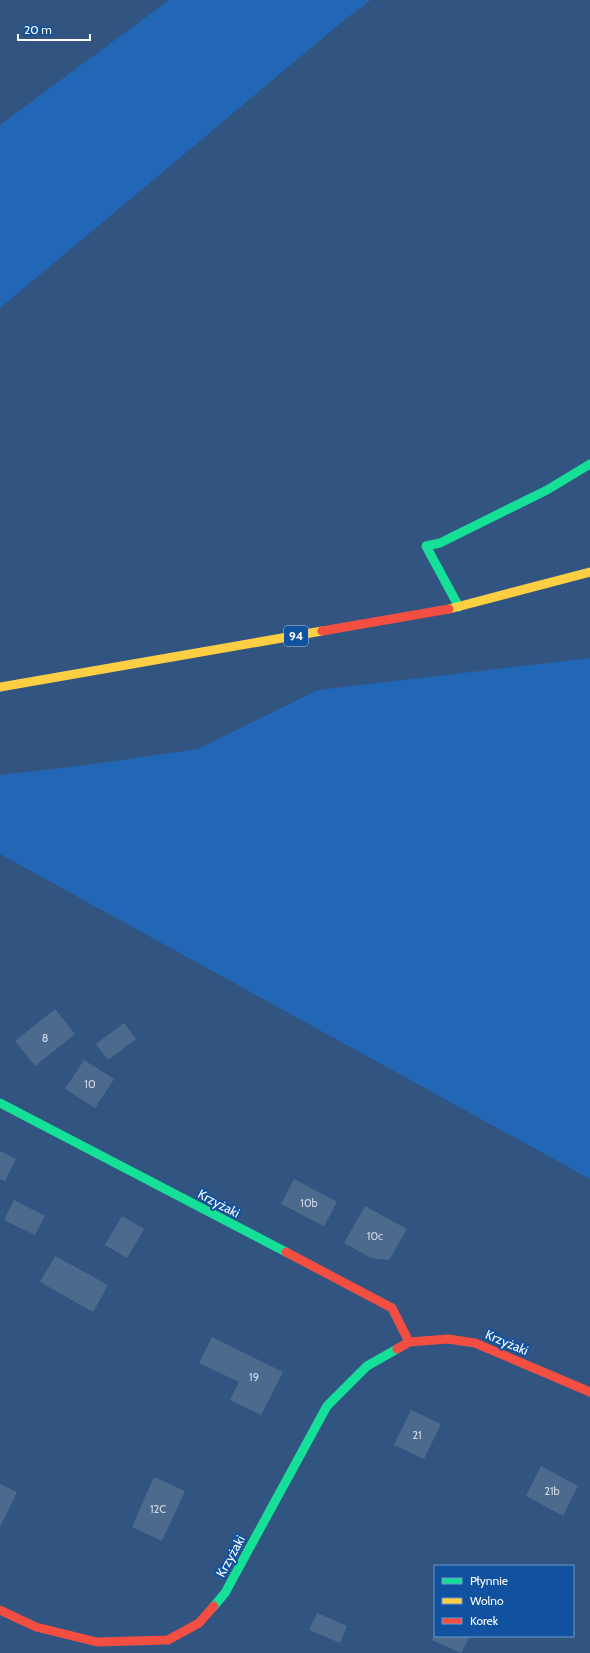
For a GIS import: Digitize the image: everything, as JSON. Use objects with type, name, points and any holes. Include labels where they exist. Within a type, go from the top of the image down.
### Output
[{"type":"street","points":[[459,607],[426,546],[440,543],[548,490],[590,464]]},
{"type":"street","name":"94","points":[[0,687],[459,607],[590,572]]},
{"type":"street","name":"Krzyżaki","points":[[0,1103],[392,1308],[409,1342]]},
{"type":"street","name":"Krzyżaki","points":[[0,1610],[36,1627],[97,1642],[168,1640],[199,1623],[225,1593],[327,1406],[367,1366],[409,1342],[448,1339],[475,1343],[590,1392]]},
{"type":"shaded area","points":[[169,0],[371,0],[348,17],[0,308],[0,125]]},
{"type":"shaded area","points":[[590,658],[590,1179],[0,854],[0,775],[80,766],[198,749],[318,690]]},
{"type":"building","points":[[55,1009],[75,1034],[35,1066],[15,1041]]},
{"type":"building","points":[[124,1023],[136,1039],[108,1060],[96,1044]]},
{"type":"building","points":[[84,1060],[114,1079],[95,1108],[65,1089]]},
{"type":"building","points":[[0,1151],[16,1159],[5,1181],[0,1179]]},
{"type":"building","points":[[294,1179],[337,1202],[324,1226],[281,1204]]},
{"type":"building","points":[[14,1200],[45,1216],[35,1235],[4,1220]]},
{"type":"building","points":[[365,1206],[407,1229],[389,1260],[371,1258],[344,1243]]},
{"type":"building","points":[[122,1216],[144,1229],[127,1258],[105,1245]]},
{"type":"building","points":[[55,1256],[108,1285],[93,1312],[40,1282]]},
{"type":"building","points":[[212,1337],[283,1372],[261,1415],[230,1400],[239,1382],[199,1363]]},
{"type":"building","points":[[411,1410],[441,1424],[424,1459],[394,1445]]},
{"type":"building","points":[[541,1466],[578,1486],[563,1516],[526,1496]]},
{"type":"building","points":[[154,1477],[185,1491],[162,1541],[132,1527]]},
{"type":"building","points":[[0,1484],[17,1492],[0,1527]]},
{"type":"building","points":[[317,1613],[347,1626],[340,1643],[309,1630]]},
{"type":"building","points":[[434,1635],[434,1637],[469,1637],[461,1653],[432,1640]]},
{"type":"traffic: fast","points":[[459,607],[426,546],[440,543],[547,490],[590,464]]},
{"type":"traffic: fast","points":[[0,1103],[286,1252]]},
{"type":"traffic: fast","points":[[214,1606],[225,1593],[327,1406],[367,1366],[397,1349]]},
{"type":"traffic: slow","points":[[449,609],[590,572]]},
{"type":"traffic: slow","points":[[0,687],[322,631]]},
{"type":"traffic: jam","points":[[322,631],[449,609]]},
{"type":"traffic: jam","points":[[286,1252],[392,1308],[409,1342]]},
{"type":"traffic: jam","points":[[397,1349],[409,1342],[448,1339],[475,1343],[590,1392]]},
{"type":"traffic: jam","points":[[0,1610],[36,1627],[97,1642],[168,1640],[199,1623],[214,1606]]}]
